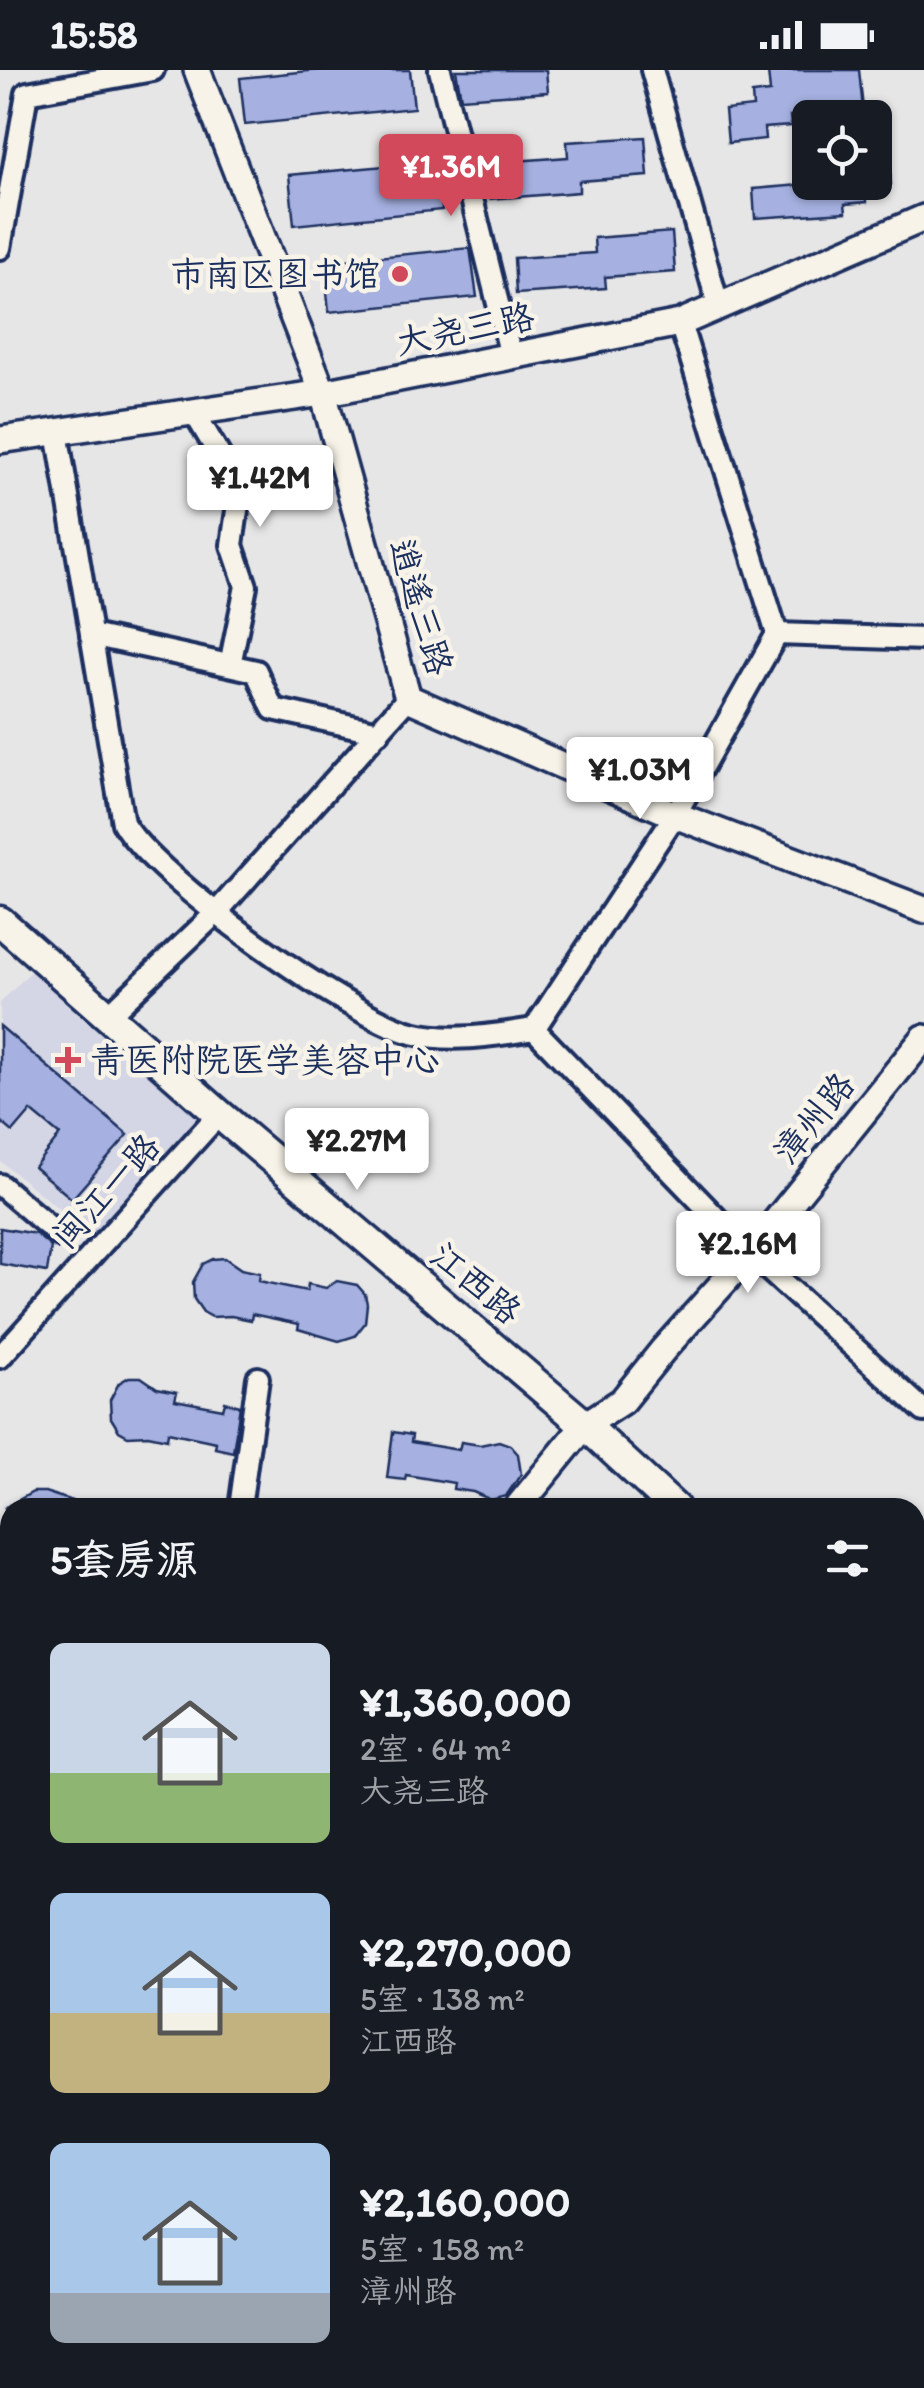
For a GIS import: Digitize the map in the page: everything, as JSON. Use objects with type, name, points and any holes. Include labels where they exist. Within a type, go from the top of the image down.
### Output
[{"type":"main road","name":"江西路","points":[[0,921],[219,1114],[586,1425],[665,1498]]},
{"type":"street","points":[[0,248],[28,93],[153,70]]},
{"type":"street","name":"逍遥三路","points":[[197,70],[323,393],[408,698],[675,815],[924,910]]},
{"type":"street","points":[[440,70],[512,356]]},
{"type":"street","points":[[652,70],[719,308]]},
{"type":"street","name":"大尧三路","points":[[0,440],[323,393],[680,324],[924,218]]},
{"type":"street","points":[[56,432],[123,823],[134,841],[216,913],[379,1020],[409,1033],[495,1036],[534,1028],[675,815],[777,634],[680,324]]},
{"type":"street","points":[[194,412],[240,490],[232,545],[246,586],[230,665]]},
{"type":"street","points":[[777,634],[924,639]]},
{"type":"street","points":[[91,635],[256,671],[273,708],[380,732]]},
{"type":"street","points":[[108,1016],[216,913],[408,698]]},
{"type":"street","points":[[534,1028],[750,1253],[924,1411]]},
{"type":"street","name":"漳州路","points":[[525,1498],[586,1425],[622,1402],[750,1253],[924,1038]]},
{"type":"street","name":"闽江一路","points":[[0,1357],[219,1114]]},
{"type":"street","points":[[0,1185],[60,1236]]},
{"type":"street","points":[[241,1498],[258,1378]]},
{"type":"shaded area","name":"青医附院医学美容中心","points":[[32,970],[202,1116],[95,1238],[0,1161],[0,1003]]},
{"type":"building","points":[[318,70],[410,70],[414,108],[245,125],[240,78]]},
{"type":"building","points":[[456,70],[546,70],[548,92],[461,98]]},
{"type":"building","points":[[859,70],[862,100],[792,100],[791,126],[764,128],[765,139],[728,143],[725,110],[753,107],[752,94],[770,92],[768,72]]},
{"type":"building","points":[[645,137],[648,176],[579,181],[579,192],[490,199],[487,163],[568,157],[567,142]]},
{"type":"building","points":[[438,161],[442,210],[294,225],[289,175]]},
{"type":"building","points":[[792,186],[792,200],[867,202],[845,204],[846,212],[755,218],[753,189]]},
{"type":"building","points":[[672,232],[675,272],[605,277],[606,288],[516,294],[514,258],[595,253],[594,238]]},
{"type":"building","name":"市南区图书馆","points":[[470,248],[477,297],[329,312],[324,262]]},
{"type":"building","points":[[0,1026],[128,1135],[72,1199],[34,1167],[60,1135],[31,1111],[13,1132],[0,1121]]},
{"type":"building","points":[[0,1228],[36,1234],[51,1247],[47,1272],[0,1264]]},
{"type":"building","points":[[225,1258],[241,1269],[260,1273],[259,1281],[307,1291],[308,1284],[326,1288],[337,1281],[357,1285],[365,1294],[365,1323],[355,1336],[339,1341],[298,1329],[299,1324],[252,1314],[251,1320],[212,1317],[194,1299],[193,1282],[203,1264]]},
{"type":"building","points":[[129,1377],[141,1377],[157,1388],[177,1392],[175,1400],[223,1409],[225,1402],[240,1406],[233,1452],[215,1448],[216,1442],[168,1432],[167,1439],[128,1436],[119,1431],[111,1418],[110,1400],[119,1383]]},
{"type":"building","points":[[393,1432],[412,1435],[411,1442],[459,1450],[461,1442],[480,1445],[499,1441],[518,1454],[521,1474],[506,1496],[498,1498],[453,1489],[454,1483],[406,1475],[405,1480],[387,1478]]},
{"type":"building","points":[[33,1492],[45,1492],[63,1498],[22,1498]]},
{"type":"place","name":"市南区图书馆","points":[[400,274]]},
{"type":"place","name":"青医附院医学美容中心","points":[[68,1060]]}]
